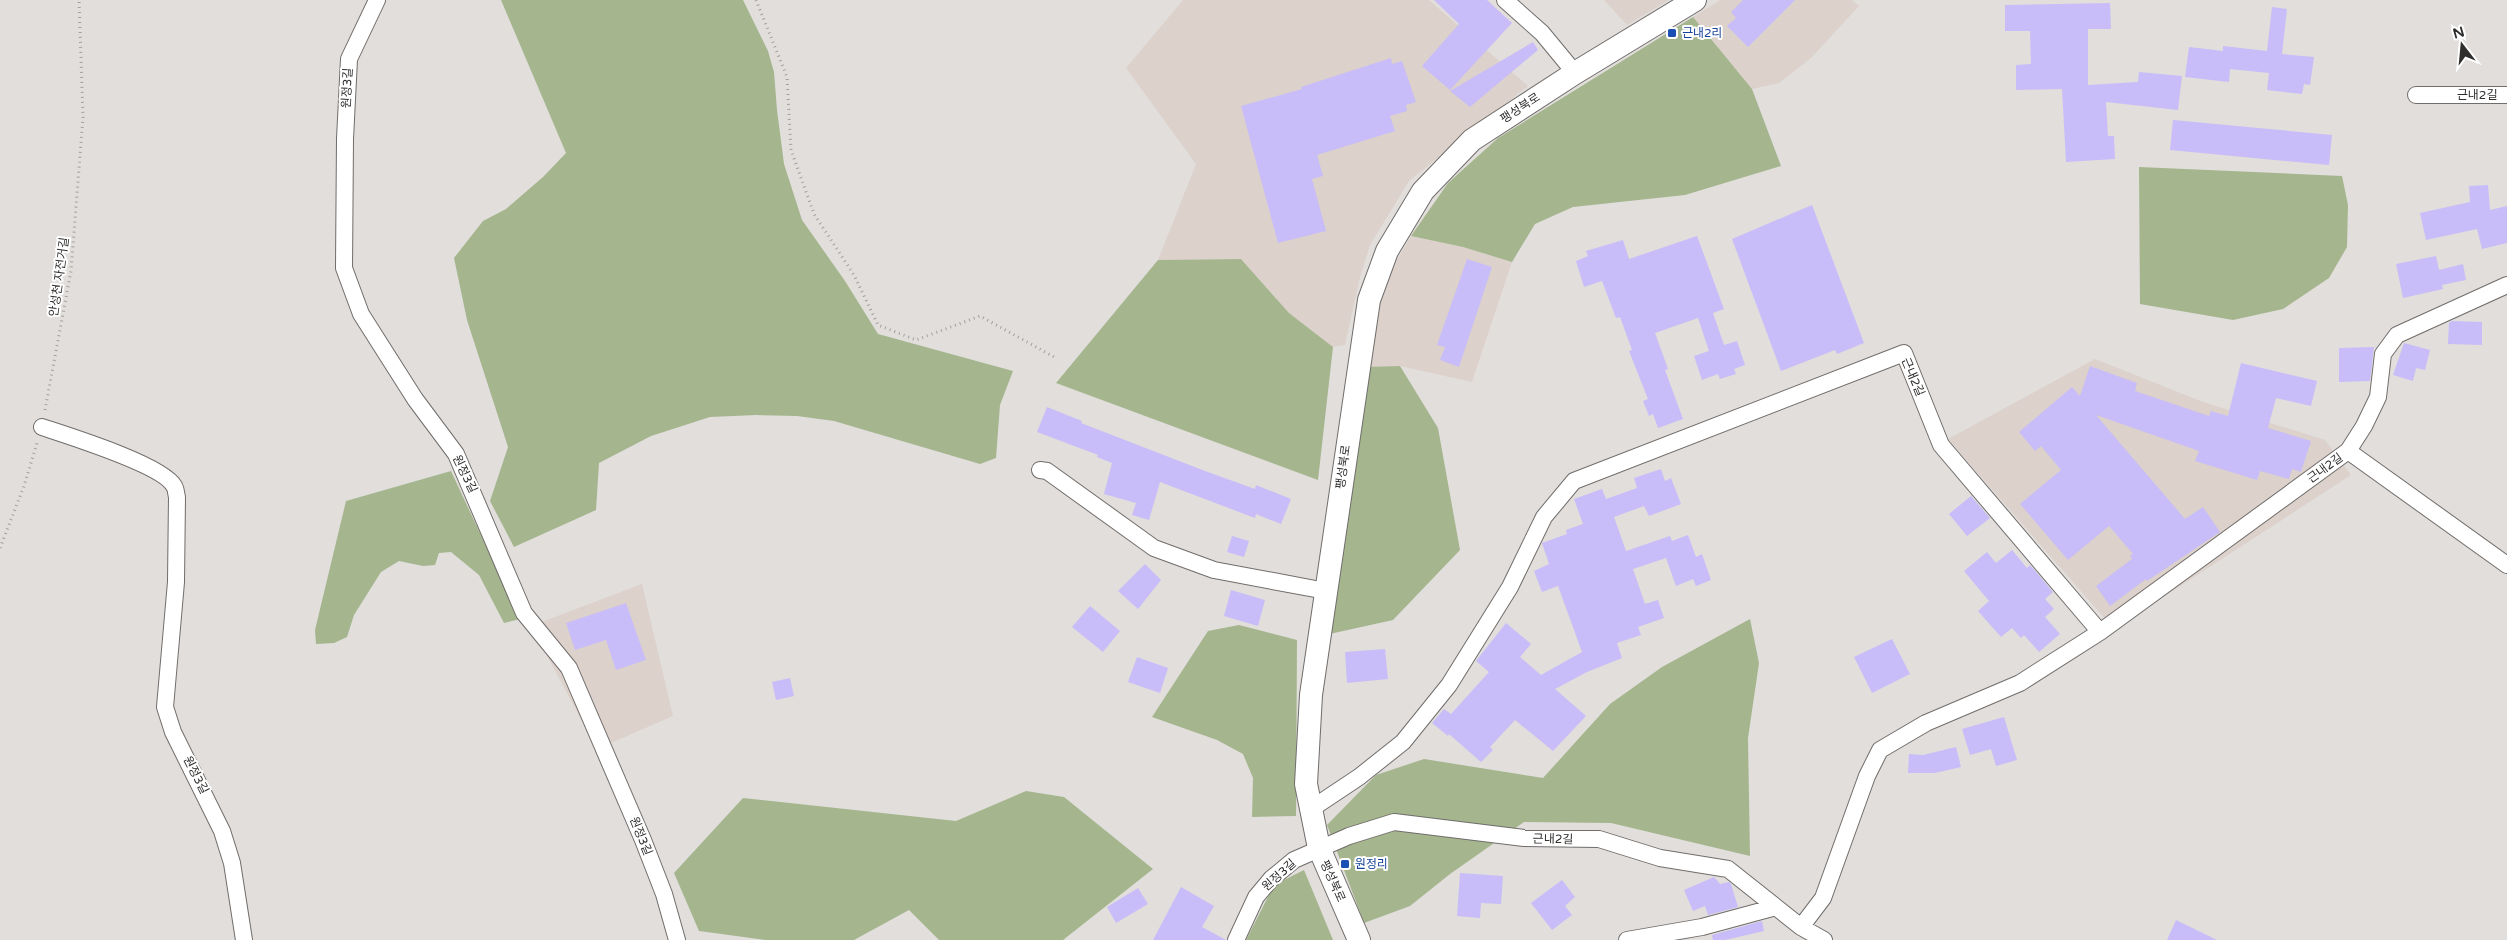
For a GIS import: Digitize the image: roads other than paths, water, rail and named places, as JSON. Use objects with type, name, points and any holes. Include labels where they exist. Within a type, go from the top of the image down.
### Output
[{"type":"street","name":"원정3길","points":[[377,0],[349,59],[345,139],[344,268],[349,285],[361,314],[415,399],[456,454],[524,613],[569,668],[643,840],[664,894],[677,940]]},
{"type":"street","points":[[1505,0],[1542,33],[1574,72]]},
{"type":"street","name":"팽성북로","points":[[1359,940],[1319,848],[1306,784],[1311,695],[1369,300],[1387,251],[1424,191],[1472,140],[1574,72],[1695,0]]},
{"type":"street","name":"근내2길","points":[[2416,95],[2507,95]]},
{"type":"street","name":"근내2길","points":[[1801,927],[1822,898],[1867,776],[1880,750],[1926,723],[2020,683],[2100,632],[2348,451],[2364,426],[2378,397],[2383,354],[2397,335],[2507,285]]},
{"type":"street","name":"근내2길","points":[[1311,809],[1359,777],[1403,742],[1449,685],[1510,586],[1544,517],[1574,481],[1904,353],[1941,445],[2100,632]]},
{"type":"street","name":"원정3길","points":[[42,426],[134,461],[163,476],[174,485],[177,497],[176,582],[165,707],[173,732],[222,831],[232,863],[244,940]]},
{"type":"street","points":[[2348,451],[2507,565]]},
{"type":"street","points":[[1040,470],[1047,471],[1154,548],[1214,570],[1326,591]]},
{"type":"street","name":"근내2길","points":[[1319,848],[1394,822],[1524,838],[1599,839],[1660,858],[1728,869],[1801,927],[1824,940]]},
{"type":"street","name":"원정3길","points":[[1236,940],[1256,897],[1271,879],[1294,860],[1319,848]]},
{"type":"street","points":[[1627,940],[1703,933],[1776,907]]},
{"type":"place","name":"근내2리","points":[[1672,33]]},
{"type":"place","name":"원정리","points":[[1345,864]]}]
